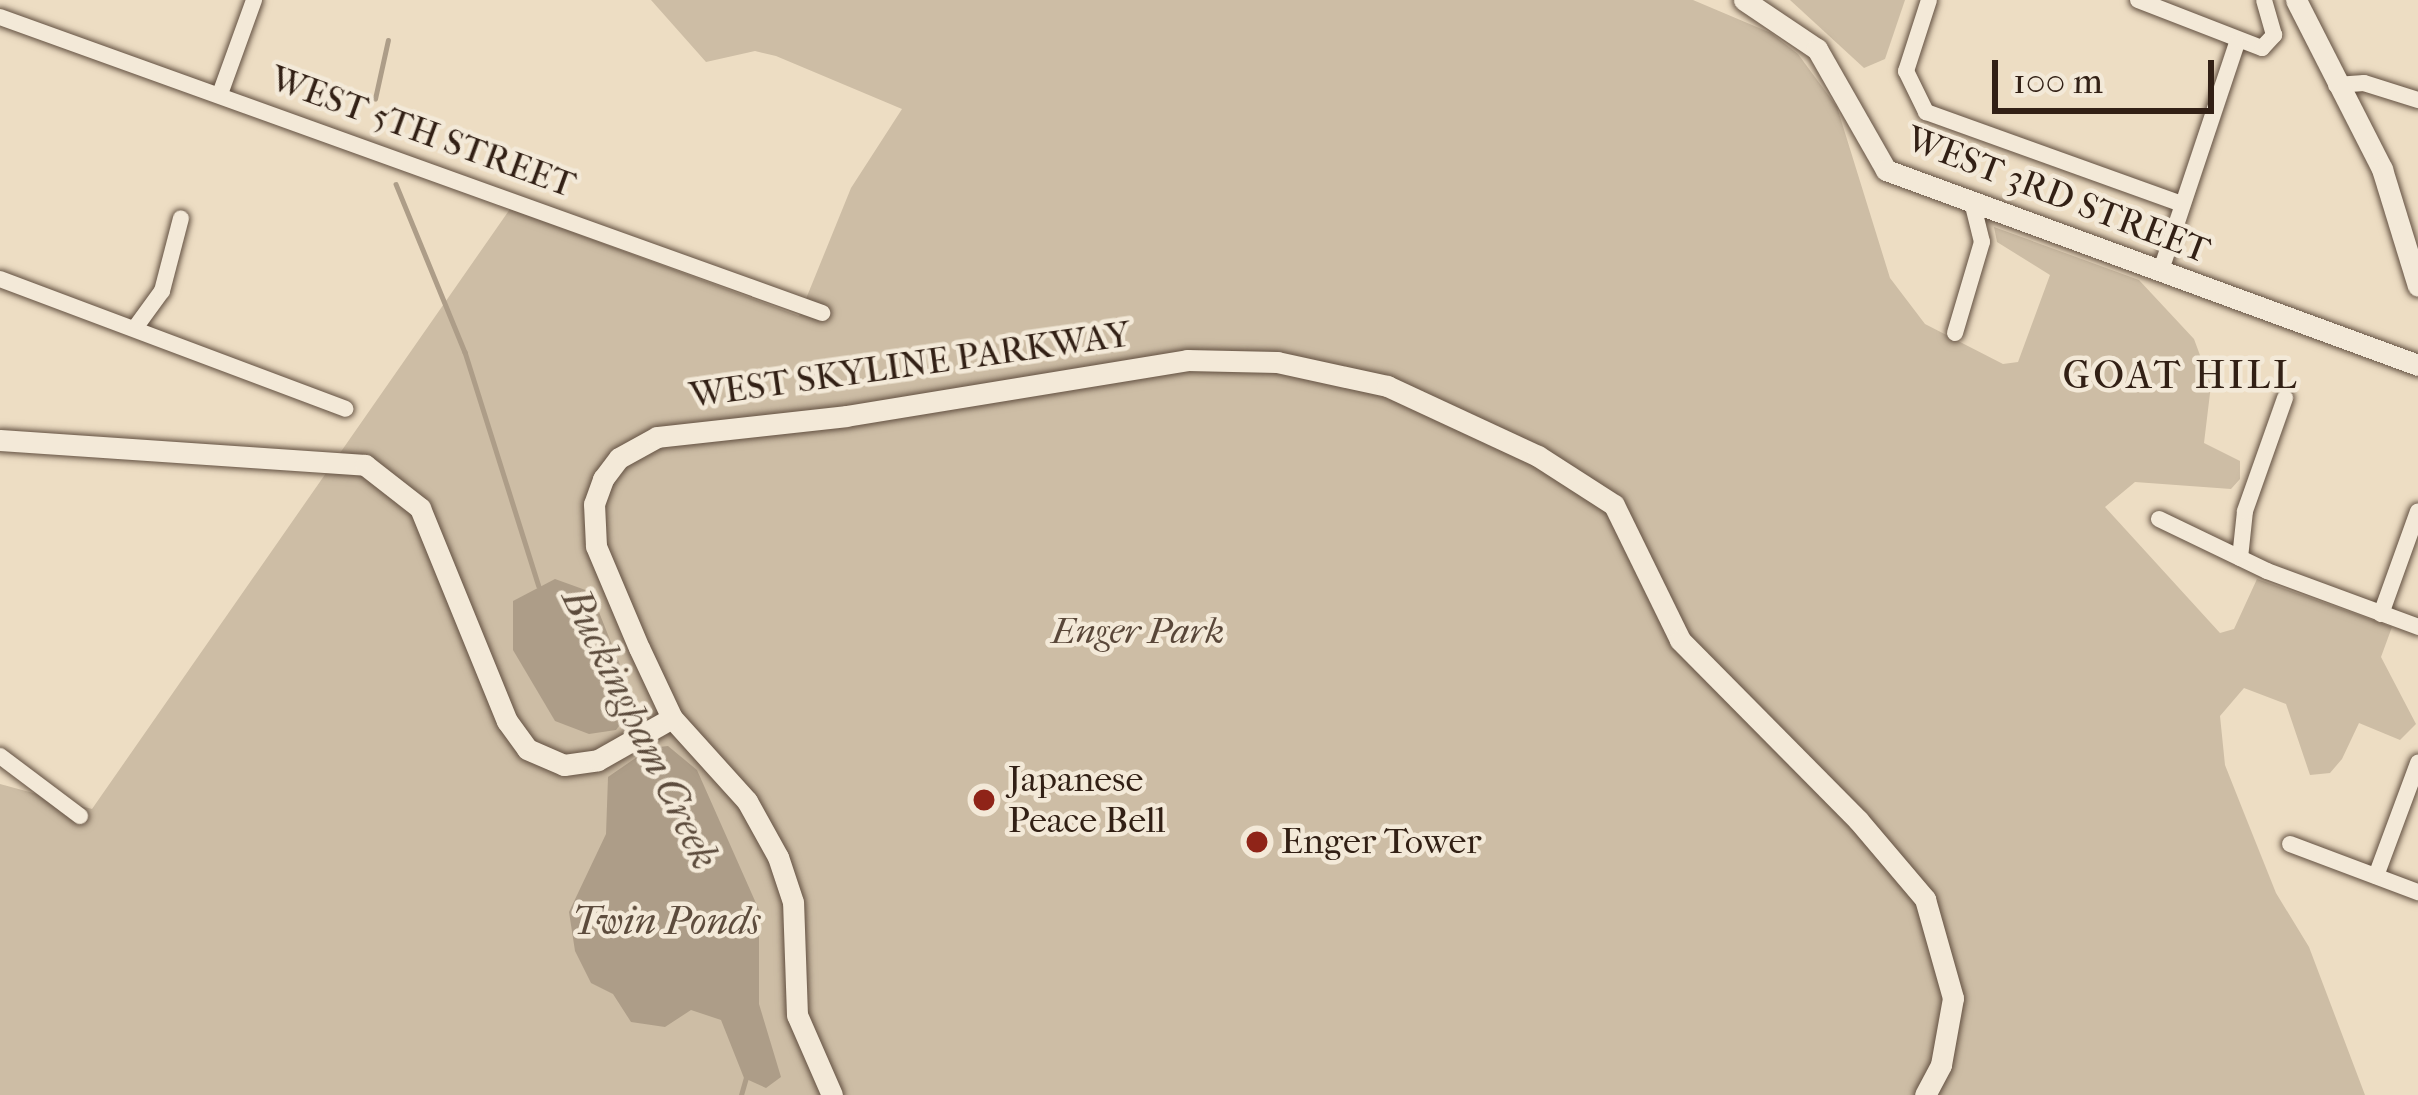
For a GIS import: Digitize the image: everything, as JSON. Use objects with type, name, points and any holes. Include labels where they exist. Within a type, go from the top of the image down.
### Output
[{"type":"street","points":[[220,94],[254,0]]},
{"type":"street","name":"WEST 3RD STREET","points":[[1744,0],[1817,49],[1886,170],[2418,365]]},
{"type":"street","points":[[1929,0],[1908,58],[1911,91],[1926,112],[2182,204]]},
{"type":"street","points":[[2138,0],[2237,43],[2271,45],[2264,0]]},
{"type":"street","points":[[2296,0],[2381,169],[2418,286]]},
{"type":"street","name":"WEST 5TH STREET","points":[[0,17],[822,313]]},
{"type":"street","points":[[2161,270],[2237,43]]},
{"type":"street","points":[[2336,85],[2364,83],[2418,100]]},
{"type":"street","points":[[1955,333],[1982,242],[1973,205]]},
{"type":"street","points":[[135,328],[162,291],[181,218]]},
{"type":"street","points":[[0,279],[344,409]]},
{"type":"street","name":"WEST SKYLINE PARKWAY","points":[[832,1095],[797,1015],[794,902],[778,856],[747,801],[672,718],[592,526],[603,479],[633,447],[678,433],[846,416],[1187,360],[1277,362],[1388,386],[1538,456],[1614,506],[1690,652],[1906,873],[1940,929],[1953,998],[1941,1065],[1925,1095]]},
{"type":"street","points":[[2240,558],[2245,511],[2285,398]]},
{"type":"street","points":[[0,440],[365,465],[420,508],[507,721],[527,748],[564,765],[611,755],[672,718]]},
{"type":"street","points":[[2380,614],[2418,511]]},
{"type":"street","points":[[2158,519],[2240,558],[2418,627]]},
{"type":"street","points":[[0,756],[80,816]]},
{"type":"street","points":[[2376,876],[2418,763]]},
{"type":"street","points":[[2290,844],[2418,892]]},
{"type":"green space","name":"Enger Park","points":[[651,0],[1693,0],[1771,33],[1798,54],[1837,107],[1890,278],[1925,324],[2003,364],[2018,362],[2050,275],[1997,242],[1994,227],[2139,280],[2194,339],[2211,385],[2204,443],[2240,461],[2240,479],[2231,489],[2135,482],[2105,507],[2220,633],[2234,629],[2257,579],[2392,627],[2381,657],[2416,724],[2400,740],[2359,723],[2330,773],[2310,775],[2286,704],[2244,688],[2220,716],[2225,765],[2276,893],[2309,947],[2365,1095],[0,1095],[0,784],[92,809],[510,209],[799,316],[851,188],[902,109],[776,56],[755,51],[706,62]]},
{"type":"green space","points":[[1790,0],[1905,0],[1885,59],[1864,68]]},
{"type":"water","points":[[555,579],[591,592],[626,680],[628,714],[616,730],[589,734],[555,721],[513,650],[513,601]]},
{"type":"water","name":"Twin Ponds","points":[[668,746],[697,770],[759,910],[759,1004],[781,1077],[766,1088],[744,1078],[721,1020],[691,1010],[665,1027],[631,1022],[613,994],[591,983],[575,951],[569,912],[606,834],[608,777],[650,748]]},
{"type":"waterway","name":"Buckingham Creek","points":[[375,99],[388,40]]},
{"type":"waterway","name":"Buckingham Creek","points":[[396,184],[465,352],[539,586]]},
{"type":"waterway","name":"Buckingham Creek","points":[[741,1095],[746,1078]]},
{"type":"place","name":"Japanese Peace Bell","points":[[984,800]]},
{"type":"place","name":"Enger Tower","points":[[1257,842]]},
{"type":"district","name":"GOAT HILL","points":[[2181,375]]}]
